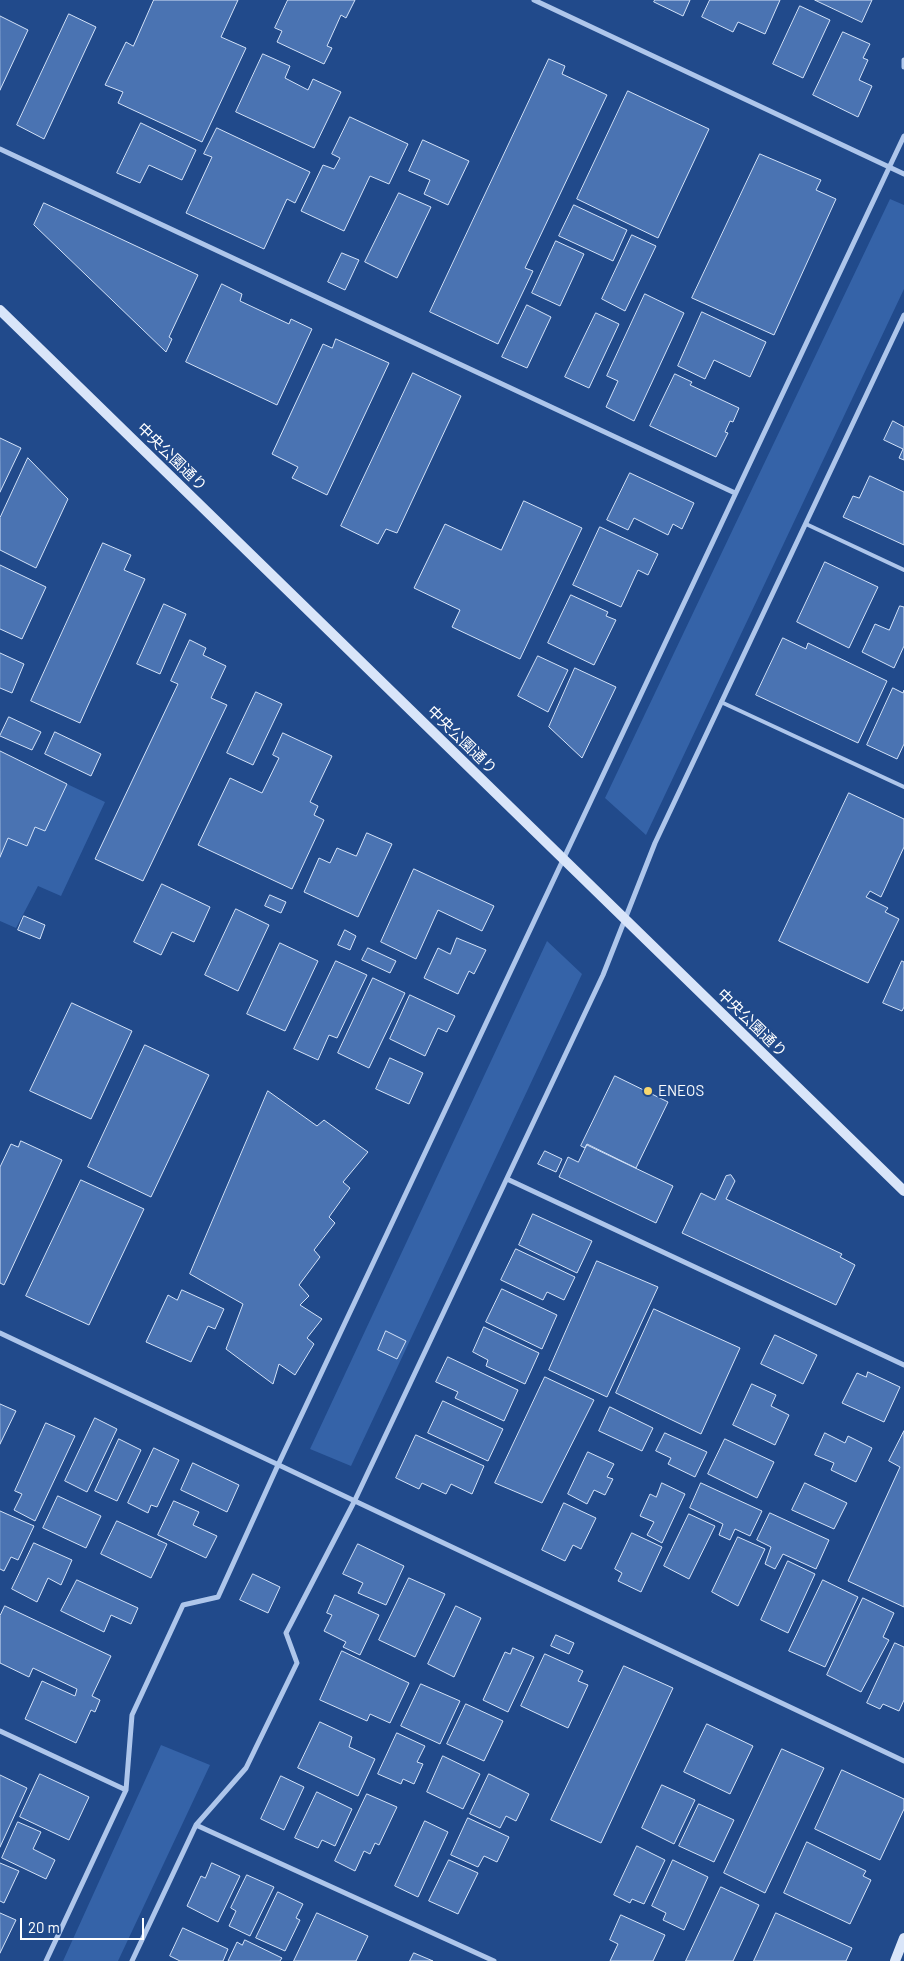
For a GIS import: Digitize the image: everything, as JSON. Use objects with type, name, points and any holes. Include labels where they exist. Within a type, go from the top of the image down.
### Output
[{"type":"street","points":[[534,0],[904,174]]},
{"type":"street","points":[[904,60],[904,67]]},
{"type":"street","points":[[46,1961],[126,1790],[132,1715],[184,1605],[218,1597],[278,1465],[904,136]]},
{"type":"street","points":[[0,148],[735,493]]},
{"type":"street","name":"中央公園通り","points":[[0,310],[904,1191]]},
{"type":"street","points":[[132,1961],[196,1825],[246,1768],[297,1663],[286,1633],[354,1502],[603,975],[626,921],[649,855],[904,315]]},
{"type":"street","points":[[507,1179],[904,1365]]},
{"type":"street","points":[[0,1333],[904,1762]]},
{"type":"street","points":[[0,1731],[126,1790]]},
{"type":"street","points":[[196,1825],[494,1961]]},
{"type":"street","points":[[895,1961],[904,1938]]},
{"type":"lane","points":[[806,524],[904,570]]},
{"type":"lane","points":[[721,702],[904,787]]},
{"type":"shaded area","points":[[890,199],[904,205],[904,289],[646,835],[605,798]]},
{"type":"shaded area","points":[[67,784],[105,802],[61,896],[38,886],[16,928],[0,921],[0,857],[8,838],[27,846],[35,827],[45,830]]},
{"type":"shaded area","points":[[547,941],[582,974],[351,1466],[310,1449]]},
{"type":"shaded area","points":[[161,1745],[210,1765],[118,1961],[63,1961]]},
{"type":"building","points":[[154,0],[238,0],[221,37],[246,48],[202,142],[118,103],[123,92],[105,85],[126,42],[133,46]]},
{"type":"building","points":[[288,0],[355,0],[346,18],[341,15],[327,46],[332,48],[324,64],[277,42],[282,31],[275,28]]},
{"type":"building","points":[[655,0],[690,0],[683,16],[654,2]]},
{"type":"building","points":[[710,0],[780,0],[765,34],[738,22],[733,32],[702,17]]},
{"type":"building","points":[[815,0],[872,0],[862,22]]},
{"type":"building","points":[[800,6],[830,20],[803,78],[773,64]]},
{"type":"building","points":[[69,14],[96,27],[44,139],[17,125]]},
{"type":"building","points":[[0,16],[28,30],[0,90]]},
{"type":"building","points":[[843,32],[870,44],[863,58],[868,60],[859,80],[872,86],[858,117],[813,95]]},
{"type":"building","points":[[263,54],[290,66],[285,78],[308,90],[313,79],[341,92],[314,148],[236,112]]},
{"type":"building","points":[[549,59],[565,66],[562,74],[607,95],[525,268],[533,271],[498,344],[430,312]]},
{"type":"building","points":[[628,91],[709,129],[658,238],[577,199]]},
{"type":"building","points":[[350,117],[408,144],[389,184],[370,176],[344,231],[301,211],[323,165],[334,169],[340,158],[332,154]]},
{"type":"building","points":[[141,123],[196,150],[182,180],[149,165],[140,183],[117,173]]},
{"type":"building","points":[[217,128],[310,172],[295,203],[287,199],[264,249],[186,213],[212,157],[204,154]]},
{"type":"building","points":[[423,140],[469,161],[448,205],[424,194],[430,180],[409,171]]},
{"type":"building","points":[[760,154],[821,180],[816,190],[836,199],[774,335],[692,298]]},
{"type":"building","points":[[399,193],[431,207],[397,278],[365,262]]},
{"type":"building","points":[[44,203],[198,275],[169,337],[172,339],[166,352],[34,225]]},
{"type":"building","points":[[574,205],[627,230],[613,261],[559,236]]},
{"type":"building","points":[[632,235],[656,246],[625,311],[602,299]]},
{"type":"building","points":[[556,241],[584,254],[560,306],[532,293]]},
{"type":"building","points":[[342,253],[359,260],[345,290],[328,282]]},
{"type":"building","points":[[222,284],[242,294],[240,301],[289,324],[291,319],[312,329],[277,405],[186,362]]},
{"type":"building","points":[[645,294],[684,313],[634,421],[606,407],[618,381],[607,376]]},
{"type":"building","points":[[527,305],[551,317],[527,368],[502,357]]},
{"type":"building","points":[[702,312],[766,342],[750,377],[714,360],[705,379],[678,366]]},
{"type":"building","points":[[596,313],[619,324],[589,388],[565,377]]},
{"type":"building","points":[[336,339],[389,363],[327,495],[292,478],[298,467],[272,454],[323,344],[332,348]]},
{"type":"building","points":[[413,373],[461,396],[397,533],[386,529],[378,544],[341,526]]},
{"type":"building","points":[[675,374],[692,382],[690,385],[739,408],[733,422],[730,421],[725,432],[728,433],[716,457],[650,426]]},
{"type":"building","points":[[893,421],[904,427],[904,460],[899,458],[903,449],[884,440]]},
{"type":"building","points":[[0,438],[21,448],[0,492]]},
{"type":"building","points":[[28,458],[68,499],[36,568],[0,550],[0,518]]},
{"type":"building","points":[[630,473],[694,503],[682,529],[673,524],[668,535],[634,518],[628,530],[607,520]]},
{"type":"building","points":[[870,476],[904,492],[904,545],[843,517],[853,496],[859,498]]},
{"type":"building","points":[[524,501],[582,528],[520,659],[452,627],[460,610],[414,588],[445,524],[501,550]]},
{"type":"building","points":[[600,527],[658,554],[648,575],[638,570],[621,607],[573,585]]},
{"type":"building","points":[[103,543],[131,555],[124,570],[145,579],[80,723],[31,701]]},
{"type":"building","points":[[825,562],[878,587],[849,648],[797,622]]},
{"type":"building","points":[[0,565],[46,587],[22,639],[0,629]]},
{"type":"building","points":[[571,595],[608,612],[606,616],[616,620],[594,665],[548,643]]},
{"type":"building","points":[[164,604],[186,614],[160,674],[137,664]]},
{"type":"building","points":[[900,606],[904,607],[904,646],[894,668],[862,652],[875,624],[889,630]]},
{"type":"building","points":[[783,638],[806,649],[808,643],[887,681],[858,743],[756,695]]},
{"type":"building","points":[[190,640],[206,648],[203,655],[226,666],[211,698],[227,705],[143,881],[95,859],[178,684],[171,681]]},
{"type":"building","points":[[0,653],[24,664],[12,693],[0,688]]},
{"type":"building","points":[[538,656],[568,670],[548,712],[518,696]]},
{"type":"building","points":[[575,668],[616,687],[582,758],[549,727]]},
{"type":"building","points":[[893,688],[903,693],[904,690],[904,744],[897,759],[867,745]]},
{"type":"building","points":[[256,692],[282,704],[253,765],[227,753]]},
{"type":"building","points":[[9,717],[41,732],[32,750],[0,736]]},
{"type":"building","points":[[55,732],[101,754],[91,776],[45,754]]},
{"type":"building","points":[[283,733],[332,756],[310,802],[318,806],[314,815],[324,820],[292,889],[198,845],[230,778],[262,793],[279,758],[273,755]]},
{"type":"building","points":[[0,751],[67,784],[45,831],[35,827],[27,846],[8,838],[0,857]]},
{"type":"building","points":[[849,793],[904,819],[904,847],[881,897],[870,891],[866,897],[888,908],[885,912],[899,919],[868,983],[779,941]]},
{"type":"building","points":[[367,833],[392,844],[358,917],[304,892],[319,858],[330,863],[337,848],[356,856]]},
{"type":"building","points":[[414,869],[494,906],[482,931],[438,910],[416,959],[381,942]]},
{"type":"building","points":[[162,884],[210,907],[194,942],[172,932],[161,955],[134,942]]},
{"type":"building","points":[[270,895],[286,902],[281,913],[265,906]]},
{"type":"building","points":[[236,909],[269,925],[238,991],[205,975]]},
{"type":"building","points":[[24,916],[45,925],[40,939],[18,930]]},
{"type":"building","points":[[345,930],[356,936],[350,950],[338,945]]},
{"type":"building","points":[[457,938],[486,950],[474,974],[469,971],[458,994],[424,978],[438,948],[450,954]]},
{"type":"building","points":[[280,943],[318,961],[285,1031],[247,1014]]},
{"type":"building","points":[[368,948],[396,961],[390,973],[362,960]]},
{"type":"building","points":[[336,961],[367,975],[337,1038],[329,1035],[318,1060],[294,1049]]},
{"type":"building","points":[[902,961],[904,962],[904,1007],[902,1011],[883,1003]]},
{"type":"building","points":[[373,978],[405,993],[369,1068],[338,1053]]},
{"type":"building","points":[[410,995],[455,1016],[447,1032],[438,1028],[425,1056],[390,1039]]},
{"type":"building","points":[[72,1003],[132,1031],[91,1119],[30,1091]]},
{"type":"building","points":[[145,1045],[209,1075],[151,1197],[88,1167]]},
{"type":"building","points":[[390,1058],[423,1073],[409,1104],[376,1089]]},
{"type":"building","points":[[615,1076],[668,1102],[636,1168],[587,1144],[585,1148],[581,1146]]},
{"type":"building","points":[[268,1091],[317,1126],[324,1120],[368,1152],[343,1182],[350,1188],[329,1217],[335,1223],[314,1250],[320,1257],[299,1285],[309,1296],[300,1305],[322,1319],[307,1338],[314,1344],[295,1375],[279,1364],[273,1384],[226,1349],[243,1304],[190,1274]]},
{"type":"building","points":[[21,1141],[62,1160],[4,1285],[0,1283],[0,1167],[11,1144],[18,1147]]},
{"type":"building","points":[[587,1145],[673,1186],[656,1223],[559,1177],[568,1157],[578,1162]]},
{"type":"building","points":[[545,1151],[562,1159],[556,1172],[538,1164]]},
{"type":"building","points":[[731,1175],[735,1181],[726,1199],[842,1254],[840,1257],[855,1265],[836,1305],[682,1233],[701,1193],[715,1200],[726,1176]]},
{"type":"building","points":[[81,1180],[144,1209],[89,1325],[26,1296]]},
{"type":"building","points":[[533,1214],[592,1241],[577,1273],[519,1245]]},
{"type":"building","points":[[516,1249],[575,1277],[564,1300],[547,1292],[543,1300],[501,1280]]},
{"type":"building","points":[[597,1261],[658,1287],[607,1397],[549,1370]]},
{"type":"building","points":[[502,1289],[557,1315],[542,1349],[486,1322]]},
{"type":"building","points":[[182,1290],[224,1309],[215,1329],[208,1326],[191,1362],[146,1342],[168,1295],[177,1300]]},
{"type":"building","points":[[654,1309],[740,1348],[701,1434],[616,1393]]},
{"type":"building","points":[[484,1327],[539,1353],[525,1384],[486,1366],[488,1360],[473,1352]]},
{"type":"building","points":[[386,1331],[406,1341],[397,1359],[378,1350]]},
{"type":"building","points":[[775,1335],[817,1355],[803,1384],[761,1364]]},
{"type":"building","points":[[448,1357],[518,1390],[504,1421],[455,1398],[458,1392],[436,1382]]},
{"type":"building","points":[[868,1372],[900,1387],[884,1422],[842,1403],[857,1373],[866,1377]]},
{"type":"building","points":[[545,1377],[594,1400],[542,1503],[495,1483]]},
{"type":"building","points":[[752,1384],[776,1395],[771,1406],[789,1415],[775,1445],[733,1425]]},
{"type":"building","points":[[443,1401],[503,1429],[488,1461],[428,1433]]},
{"type":"building","points":[[0,1404],[16,1411],[0,1444]]},
{"type":"building","points":[[610,1407],[653,1428],[642,1451],[599,1431]]},
{"type":"building","points":[[95,1418],[117,1429],[87,1492],[65,1481]]},
{"type":"building","points":[[46,1423],[75,1436],[35,1521],[14,1510],[22,1494],[15,1491]]},
{"type":"building","points":[[904,1431],[904,1607],[848,1581],[900,1467],[889,1461]]},
{"type":"building","points":[[665,1433],[707,1452],[695,1477],[668,1464],[671,1458],[656,1451]]},
{"type":"building","points":[[825,1433],[845,1443],[848,1436],[872,1448],[856,1482],[831,1470],[834,1463],[815,1455]]},
{"type":"building","points":[[416,1435],[484,1466],[472,1494],[451,1484],[446,1494],[422,1483],[419,1489],[396,1478]]},
{"type":"building","points":[[119,1439],[141,1450],[117,1501],[95,1491]]},
{"type":"building","points":[[725,1439],[774,1462],[757,1498],[708,1474]]},
{"type":"building","points":[[154,1448],[179,1460],[157,1507],[151,1505],[148,1513],[128,1503]]},
{"type":"building","points":[[588,1452],[614,1464],[607,1477],[613,1479],[605,1495],[594,1490],[587,1504],[568,1494]]},
{"type":"building","points":[[193,1463],[239,1485],[227,1512],[181,1490]]},
{"type":"building","points":[[662,1483],[685,1494],[662,1543],[647,1535],[654,1522],[640,1516],[650,1494],[656,1497]]},
{"type":"building","points":[[701,1483],[762,1511],[750,1536],[735,1529],[730,1540],[719,1535],[723,1524],[690,1508]]},
{"type":"building","points":[[805,1483],[847,1503],[834,1529],[792,1510]]},
{"type":"building","points":[[58,1496],[101,1516],[86,1548],[43,1528]]},
{"type":"building","points":[[174,1501],[199,1512],[193,1525],[217,1536],[206,1558],[158,1535]]},
{"type":"building","points":[[564,1503],[596,1518],[581,1549],[573,1545],[565,1561],[542,1550]]},
{"type":"building","points":[[0,1511],[34,1526],[18,1560],[11,1557],[4,1571],[0,1569]]},
{"type":"building","points":[[770,1513],[829,1540],[816,1569],[783,1554],[775,1569],[765,1564],[771,1547],[757,1540]]},
{"type":"building","points":[[689,1514],[715,1526],[689,1579],[664,1566]]},
{"type":"building","points":[[117,1521],[167,1544],[151,1578],[101,1554]]},
{"type":"building","points":[[632,1533],[662,1547],[641,1592],[618,1581],[622,1573],[615,1569]]},
{"type":"building","points":[[738,1537],[765,1549],[738,1606],[712,1592]]},
{"type":"building","points":[[34,1543],[72,1560],[61,1585],[48,1578],[37,1602],[12,1589]]},
{"type":"building","points":[[358,1544],[404,1566],[386,1605],[358,1593],[363,1583],[343,1574]]},
{"type":"building","points":[[788,1561],[815,1574],[788,1633],[761,1620]]},
{"type":"building","points":[[253,1574],[280,1587],[268,1613],[240,1600]]},
{"type":"building","points":[[409,1578],[445,1594],[415,1657],[379,1640]]},
{"type":"building","points":[[77,1580],[138,1608],[131,1624],[111,1615],[104,1632],[61,1611]]},
{"type":"building","points":[[823,1580],[858,1597],[825,1667],[789,1651]]},
{"type":"building","points":[[335,1595],[379,1615],[360,1655],[343,1647],[346,1642],[324,1631],[332,1615],[327,1613]]},
{"type":"building","points":[[863,1598],[894,1613],[883,1637],[889,1640],[861,1692],[827,1675]]},
{"type":"building","points":[[5,1606],[111,1656],[92,1696],[100,1700],[95,1712],[91,1710],[76,1743],[25,1719],[42,1681],[75,1696],[77,1689],[33,1668],[29,1677],[0,1663],[0,1616]]},
{"type":"building","points":[[456,1606],[481,1618],[454,1677],[428,1664]]},
{"type":"building","points":[[556,1635],[574,1643],[569,1654],[551,1646]]},
{"type":"building","points":[[895,1643],[904,1647],[904,1700],[899,1711],[883,1704],[880,1709],[867,1703]]},
{"type":"building","points":[[513,1648],[534,1657],[508,1712],[483,1700],[505,1652],[510,1654]]},
{"type":"building","points":[[342,1651],[409,1683],[390,1723],[370,1714],[367,1721],[320,1700]]},
{"type":"building","points":[[545,1654],[583,1671],[578,1681],[588,1685],[568,1728],[521,1706]]},
{"type":"building","points":[[624,1666],[673,1688],[601,1843],[551,1820]]},
{"type":"building","points":[[421,1684],[460,1701],[440,1744],[401,1726]]},
{"type":"building","points":[[466,1704],[503,1721],[484,1761],[447,1744]]},
{"type":"building","points":[[320,1722],[352,1737],[349,1747],[375,1759],[358,1796],[298,1768]]},
{"type":"building","points":[[707,1724],[753,1746],[730,1794],[684,1772]]},
{"type":"building","points":[[397,1733],[425,1746],[417,1762],[423,1764],[414,1784],[403,1779],[401,1784],[378,1774]]},
{"type":"building","points":[[782,1749],[824,1768],[765,1893],[724,1873]]},
{"type":"building","points":[[443,1756],[480,1774],[463,1809],[427,1792]]},
{"type":"building","points":[[842,1770],[904,1799],[904,1809],[880,1860],[815,1829]]},
{"type":"building","points":[[40,1774],[89,1797],[69,1840],[20,1817]]},
{"type":"building","points":[[489,1774],[529,1794],[516,1821],[506,1816],[500,1828],[470,1814]]},
{"type":"building","points":[[0,1775],[27,1788],[0,1847]]},
{"type":"building","points":[[281,1776],[304,1787],[284,1830],[261,1819]]},
{"type":"building","points":[[662,1785],[695,1800],[674,1844],[642,1828]]},
{"type":"building","points":[[317,1792],[352,1809],[335,1846],[322,1840],[318,1848],[295,1838]]},
{"type":"building","points":[[367,1794],[397,1807],[379,1845],[375,1843],[370,1854],[364,1851],[355,1871],[335,1861]]},
{"type":"building","points":[[699,1804],[734,1820],[714,1862],[679,1846]]},
{"type":"building","points":[[468,1818],[509,1837],[497,1862],[484,1856],[478,1867],[451,1855]]},
{"type":"building","points":[[425,1821],[448,1832],[418,1897],[395,1886]]},
{"type":"building","points":[[18,1822],[41,1832],[33,1849],[55,1860],[46,1879],[2,1858]]},
{"type":"building","points":[[807,1842],[866,1871],[863,1876],[871,1880],[850,1924],[784,1893]]},
{"type":"building","points":[[637,1846],[665,1860],[644,1904],[632,1899],[630,1903],[614,1895]]},
{"type":"building","points":[[449,1860],[478,1873],[458,1914],[429,1901]]},
{"type":"building","points":[[673,1860],[708,1877],[684,1930],[663,1920],[666,1913],[652,1906]]},
{"type":"building","points":[[0,1863],[19,1871],[4,1903],[0,1901]]},
{"type":"building","points":[[212,1863],[240,1876],[218,1922],[187,1906],[201,1876],[205,1878]]},
{"type":"building","points":[[247,1875],[274,1887],[250,1936],[229,1926],[236,1911],[231,1908]]},
{"type":"building","points":[[721,1887],[759,1905],[733,1961],[686,1961]]},
{"type":"building","points":[[278,1892],[303,1904],[296,1918],[300,1920],[285,1951],[256,1938]]},
{"type":"building","points":[[0,1913],[16,1920],[0,1953]]},
{"type":"building","points":[[317,1913],[368,1936],[356,1961],[294,1961]]},
{"type":"building","points":[[776,1913],[852,1948],[846,1961],[754,1961]]},
{"type":"building","points":[[621,1915],[665,1935],[653,1961],[610,1961],[618,1944],[610,1940]]},
{"type":"building","points":[[183,1928],[228,1949],[223,1961],[180,1961],[170,1956]]},
{"type":"building","points":[[245,1940],[282,1958],[280,1961],[228,1961],[237,1942],[242,1945]]},
{"type":"building","points":[[414,1953],[433,1961],[410,1961]]},
{"type":"place","name":"ENEOS","points":[[648,1091]]}]
